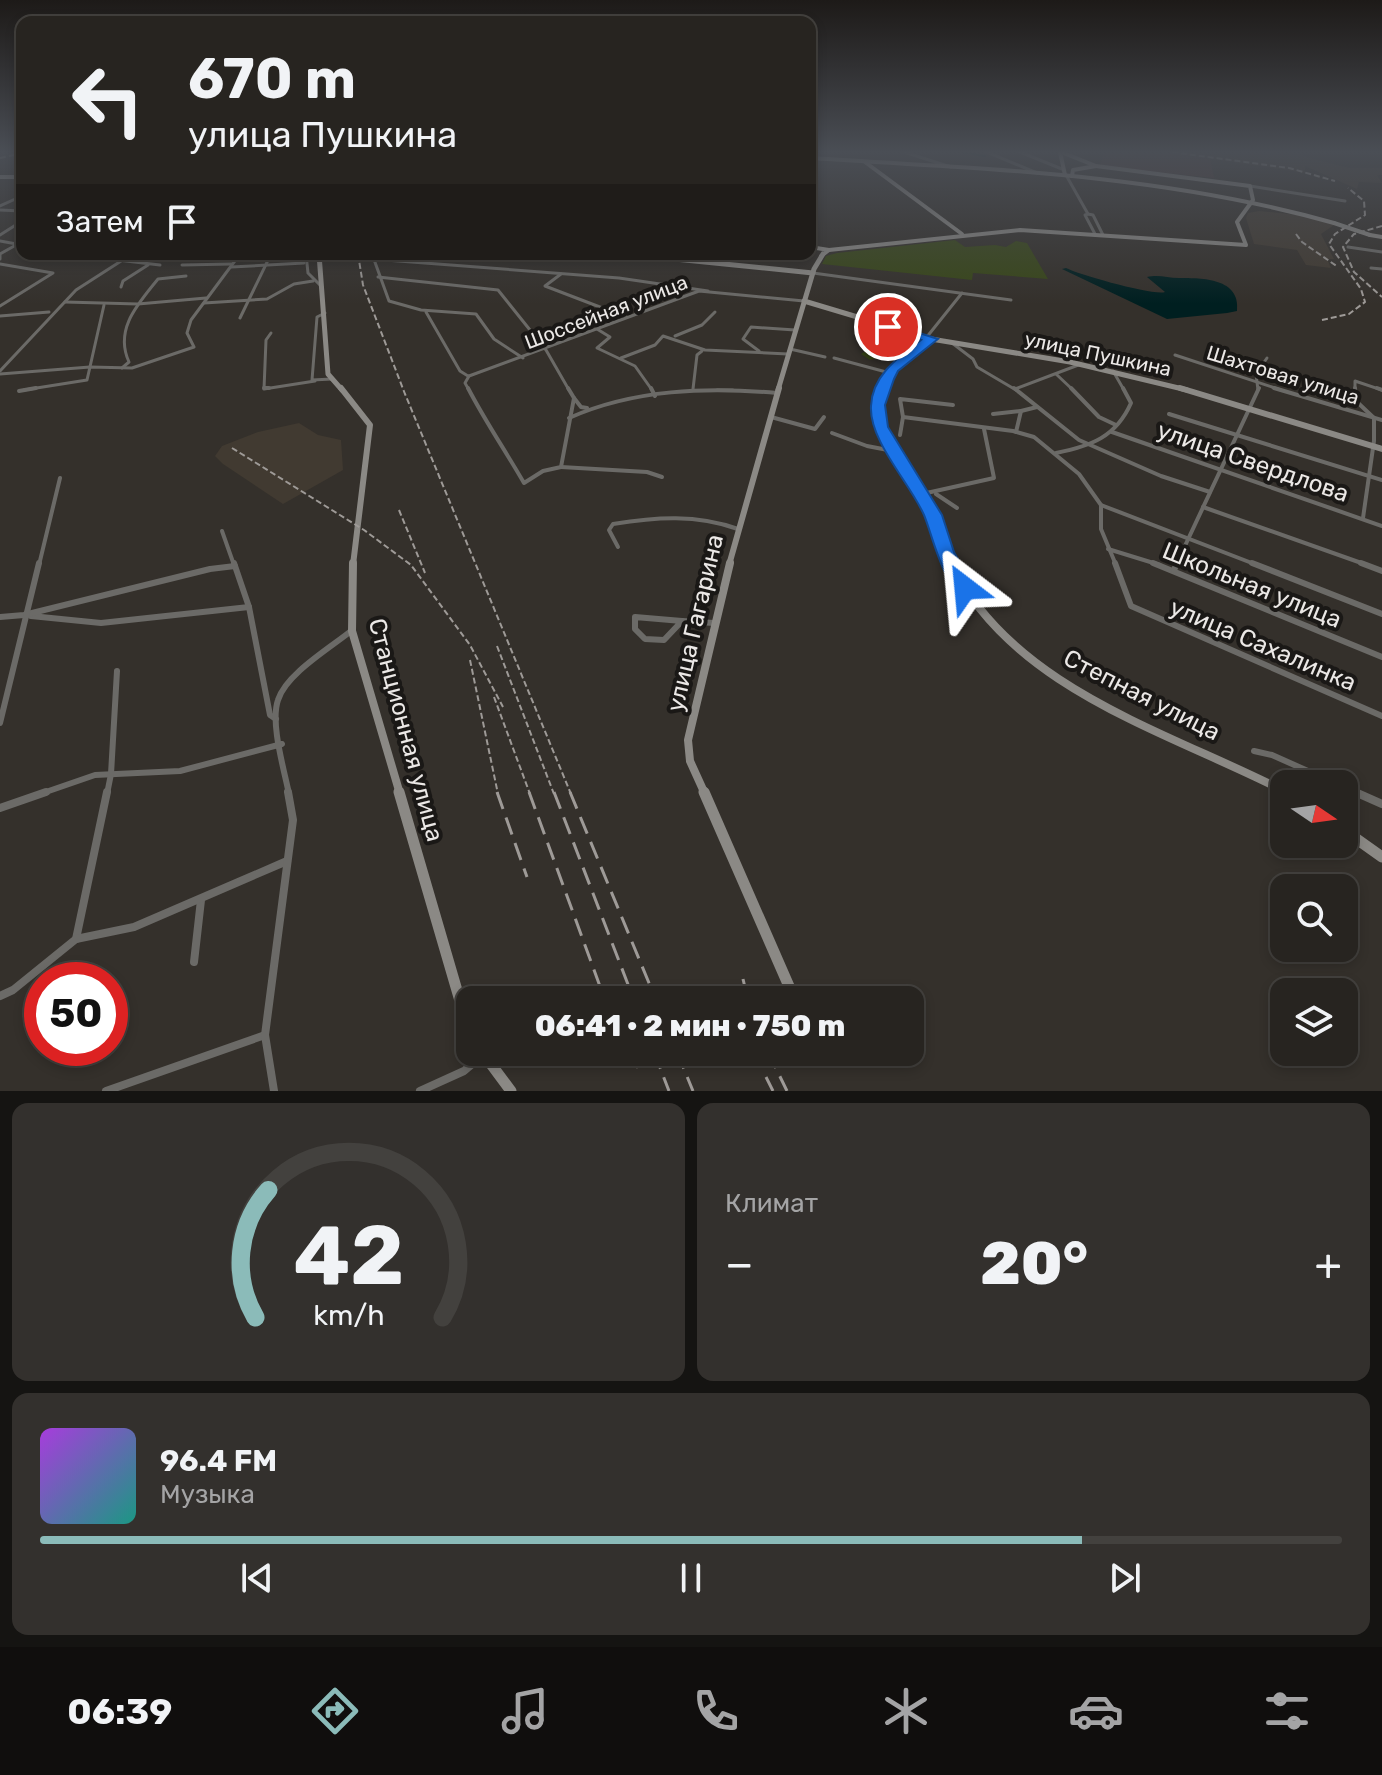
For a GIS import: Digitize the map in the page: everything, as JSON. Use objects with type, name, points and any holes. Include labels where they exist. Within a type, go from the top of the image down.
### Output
[{"type":"main road","points":[[920,203],[962,234]]},
{"type":"main road","points":[[816,248],[829,250],[1020,230],[1246,245],[1237,222],[1251,203]]},
{"type":"main road","points":[[1263,203],[1382,237]]},
{"type":"main road","name":"улица Гагарина","points":[[789,986],[690,761],[688,740],[738,529],[795,330],[813,273],[820,257],[829,250]]},
{"type":"main road","points":[[320,260],[328,374],[332,379]]},
{"type":"main road","points":[[697,260],[813,273]]},
{"type":"main road","name":"улица Пушкина","points":[[804,301],[928,338],[1113,370],[1382,449]]},
{"type":"main road","points":[[890,373],[928,338]]},
{"type":"main road","name":"Степная улица","points":[[890,373],[878,405],[881,427],[933,515],[945,552],[965,588],[995,626],[1046,669],[1130,717],[1270,783]]},
{"type":"main road","name":"Станционная улица","points":[[332,379],[370,425],[351,580],[352,631],[456,987]]},
{"type":"main road","points":[[1358,840],[1382,857]]},
{"type":"main road","points":[[493,1066],[511,1091]]},
{"type":"street","points":[[1081,203],[1088,214],[1093,215],[1103,235]]},
{"type":"street","points":[[1088,214],[1085,215],[1095,234]]},
{"type":"street","points":[[0,241],[16,245]]},
{"type":"street","points":[[9,243],[16,243]]},
{"type":"street","points":[[0,306],[53,273],[0,261],[0,254],[16,245]]},
{"type":"street","points":[[1348,247],[1382,252]]},
{"type":"street","points":[[110,260],[160,265]]},
{"type":"street","points":[[0,373],[90,367],[121,369],[156,362],[194,347],[187,333],[207,298],[235,260]]},
{"type":"street","points":[[240,318],[268,260]]},
{"type":"street","points":[[305,260],[313,281],[323,287]]},
{"type":"street","points":[[373,260],[389,301],[425,312],[437,309],[476,314],[494,339],[523,358]]},
{"type":"street","points":[[416,260],[688,285],[709,291]]},
{"type":"street","points":[[0,373],[50,312],[94,275],[117,261]]},
{"type":"street","points":[[182,265],[304,263]]},
{"type":"street","points":[[121,287],[123,281],[149,264]]},
{"type":"street","points":[[1371,268],[1382,269]]},
{"type":"street","points":[[561,273],[545,286],[626,317]]},
{"type":"street","points":[[813,273],[1011,300]]},
{"type":"street","points":[[121,369],[129,362],[122,347],[122,332],[138,304],[158,279],[186,276]]},
{"type":"street","points":[[378,277],[498,290],[546,350],[574,398],[581,407],[587,408]]},
{"type":"street","points":[[204,303],[278,296],[294,282],[313,281]]},
{"type":"street","name":"Шоссейная улица","points":[[469,376],[546,350],[685,295],[709,291],[804,301]]},
{"type":"street","points":[[928,338],[963,292]]},
{"type":"street","points":[[63,301],[104,305],[207,298]]},
{"type":"street","points":[[19,391],[87,380],[104,305]]},
{"type":"street","points":[[0,316],[50,312]]},
{"type":"street","points":[[425,312],[460,371],[469,376],[465,383],[473,403],[488,428],[497,436],[524,483],[543,471],[561,467],[647,472],[662,477]]},
{"type":"street","points":[[621,358],[655,345],[663,336],[674,336],[702,325],[715,312]]},
{"type":"street","points":[[315,381],[312,380],[317,317],[325,313]]},
{"type":"street","points":[[759,351],[743,339],[749,328],[795,330]]},
{"type":"street","points":[[597,329],[610,337],[597,348],[621,358],[645,376],[655,396]]},
{"type":"street","points":[[271,333],[266,340],[264,389],[332,379]]},
{"type":"street","points":[[674,336],[702,351],[789,352],[825,357]]},
{"type":"street","points":[[951,342],[988,375],[1015,389],[1079,440],[1161,476],[1210,492]]},
{"type":"street","points":[[693,389],[695,365],[702,351]]},
{"type":"street","name":"Шахтовая улица","points":[[1175,355],[1382,420]]},
{"type":"street","points":[[834,358],[890,373]]},
{"type":"street","points":[[1174,570],[1259,388],[1256,374],[1267,358]]},
{"type":"street","points":[[1015,389],[1082,364]]},
{"type":"street","points":[[1055,453],[1099,444],[1125,419],[1131,403],[1113,370]]},
{"type":"street","points":[[1056,374],[1085,399],[1097,418],[1117,426]]},
{"type":"street","points":[[1363,518],[1374,418],[1356,401],[1355,381],[1382,390]]},
{"type":"street","points":[[568,418],[587,408],[693,389],[777,393]]},
{"type":"street","points":[[561,467],[574,398]]},
{"type":"street","points":[[900,435],[903,417],[900,399],[953,405]]},
{"type":"street","points":[[993,414],[1038,407]]},
{"type":"street","points":[[1014,431],[1021,411]]},
{"type":"street","points":[[1169,414],[1382,480]]},
{"type":"street","points":[[771,417],[815,429],[824,417]]},
{"type":"street","points":[[903,417],[1014,431],[1034,437],[1079,474],[1101,505],[1382,614]]},
{"type":"street","points":[[922,494],[994,478],[984,429]]},
{"type":"street","name":"улица Свердлова","points":[[1112,432],[1382,526]]},
{"type":"street","points":[[832,433],[867,446],[893,451]]},
{"type":"street","points":[[0,723],[60,478]]},
{"type":"street","points":[[935,493],[957,508]]},
{"type":"street","points":[[1101,505],[1099,525],[1107,548]]},
{"type":"street","points":[[1203,507],[1382,571]]},
{"type":"street","points":[[618,547],[609,530],[613,524],[647,518],[706,517],[738,529]]},
{"type":"street","points":[[222,531],[249,607],[270,715],[276,719]]},
{"type":"street","name":"Школьная улица","points":[[1107,548],[1174,570],[1261,610],[1382,657]]},
{"type":"street","name":"улица Сахалинка","points":[[1107,548],[1127,586],[1131,606],[1382,716]]},
{"type":"street","points":[[0,617],[24,615],[210,569],[235,566]]},
{"type":"street","points":[[24,615],[101,623],[249,607]]},
{"type":"street","points":[[683,619],[664,640],[645,639],[635,629],[635,617],[683,619],[714,623]]},
{"type":"street","points":[[274,1091],[265,1035],[293,820],[276,719],[278,700],[289,681],[352,631]]},
{"type":"street","points":[[76,939],[111,774],[117,671]]},
{"type":"street","points":[[0,808],[95,775],[180,771],[282,744]]},
{"type":"street","points":[[1254,751],[1272,755],[1306,770]]},
{"type":"street","points":[[1358,793],[1382,804]]},
{"type":"street","points":[[0,996],[13,990],[76,939],[134,927],[288,861]]},
{"type":"street","points":[[194,962],[201,900]]},
{"type":"street","points":[[106,1091],[265,1035]]},
{"type":"street","points":[[420,1091],[469,1066]]},
{"type":"shaded area","points":[[1259,211],[1300,215],[1334,225],[1321,234],[1334,259],[1327,259],[1331,268],[1306,265],[1297,250],[1254,244],[1246,218],[1248,213]]},
{"type":"shaded area","points":[[299,423],[318,435],[341,440],[343,470],[283,504],[215,456],[222,446],[258,432]]},
{"type":"green space","points":[[955,240],[965,247],[1006,247],[1016,241],[1027,243],[1048,279],[973,273],[972,280],[822,264],[826,256],[837,253]]},
{"type":"green space","points":[[888,336],[901,336],[909,340],[897,351],[881,357],[870,360],[861,354]]},
{"type":"water","points":[[1062,269],[1147,291],[1165,292],[1147,277],[1218,282],[1233,292],[1237,311],[1167,319]]},
{"type":"railway","points":[[1322,320],[1349,314],[1365,302],[1361,289],[1329,244],[1335,234],[1365,215],[1364,203]]},
{"type":"railway","points":[[1382,226],[1354,234],[1343,247],[1354,272],[1382,297]]},
{"type":"railway","points":[[1296,234],[1302,242],[1338,267]]},
{"type":"railway","points":[[359,260],[363,285],[405,394],[571,794]]},
{"type":"railway","points":[[232,448],[364,530],[411,565],[470,645],[503,707]]},
{"type":"railway","points":[[399,510],[425,573]]},
{"type":"railway","points":[[497,646],[554,794]]},
{"type":"railway","points":[[470,660],[498,794]]},
{"type":"railway","points":[[494,697],[530,794]]},
{"type":"railway","points":[[497,792],[527,877]]},
{"type":"railway","points":[[529,792],[600,986]]},
{"type":"railway","points":[[554,792],[629,986]]},
{"type":"railway","points":[[570,792],[650,986]]},
{"type":"railway","points":[[743,979],[745,986]]},
{"type":"railway","points":[[659,1066],[669,1091]]},
{"type":"railway","points":[[683,1066],[693,1091]]},
{"type":"railway","points":[[775,1066],[787,1091]]},
{"type":"railway","points":[[766,1077],[773,1091]]},
{"type":"route","points":[[888,327],[931,339],[893,369],[887,379],[878,405],[881,427],[933,515],[945,552],[965,588]]}]
